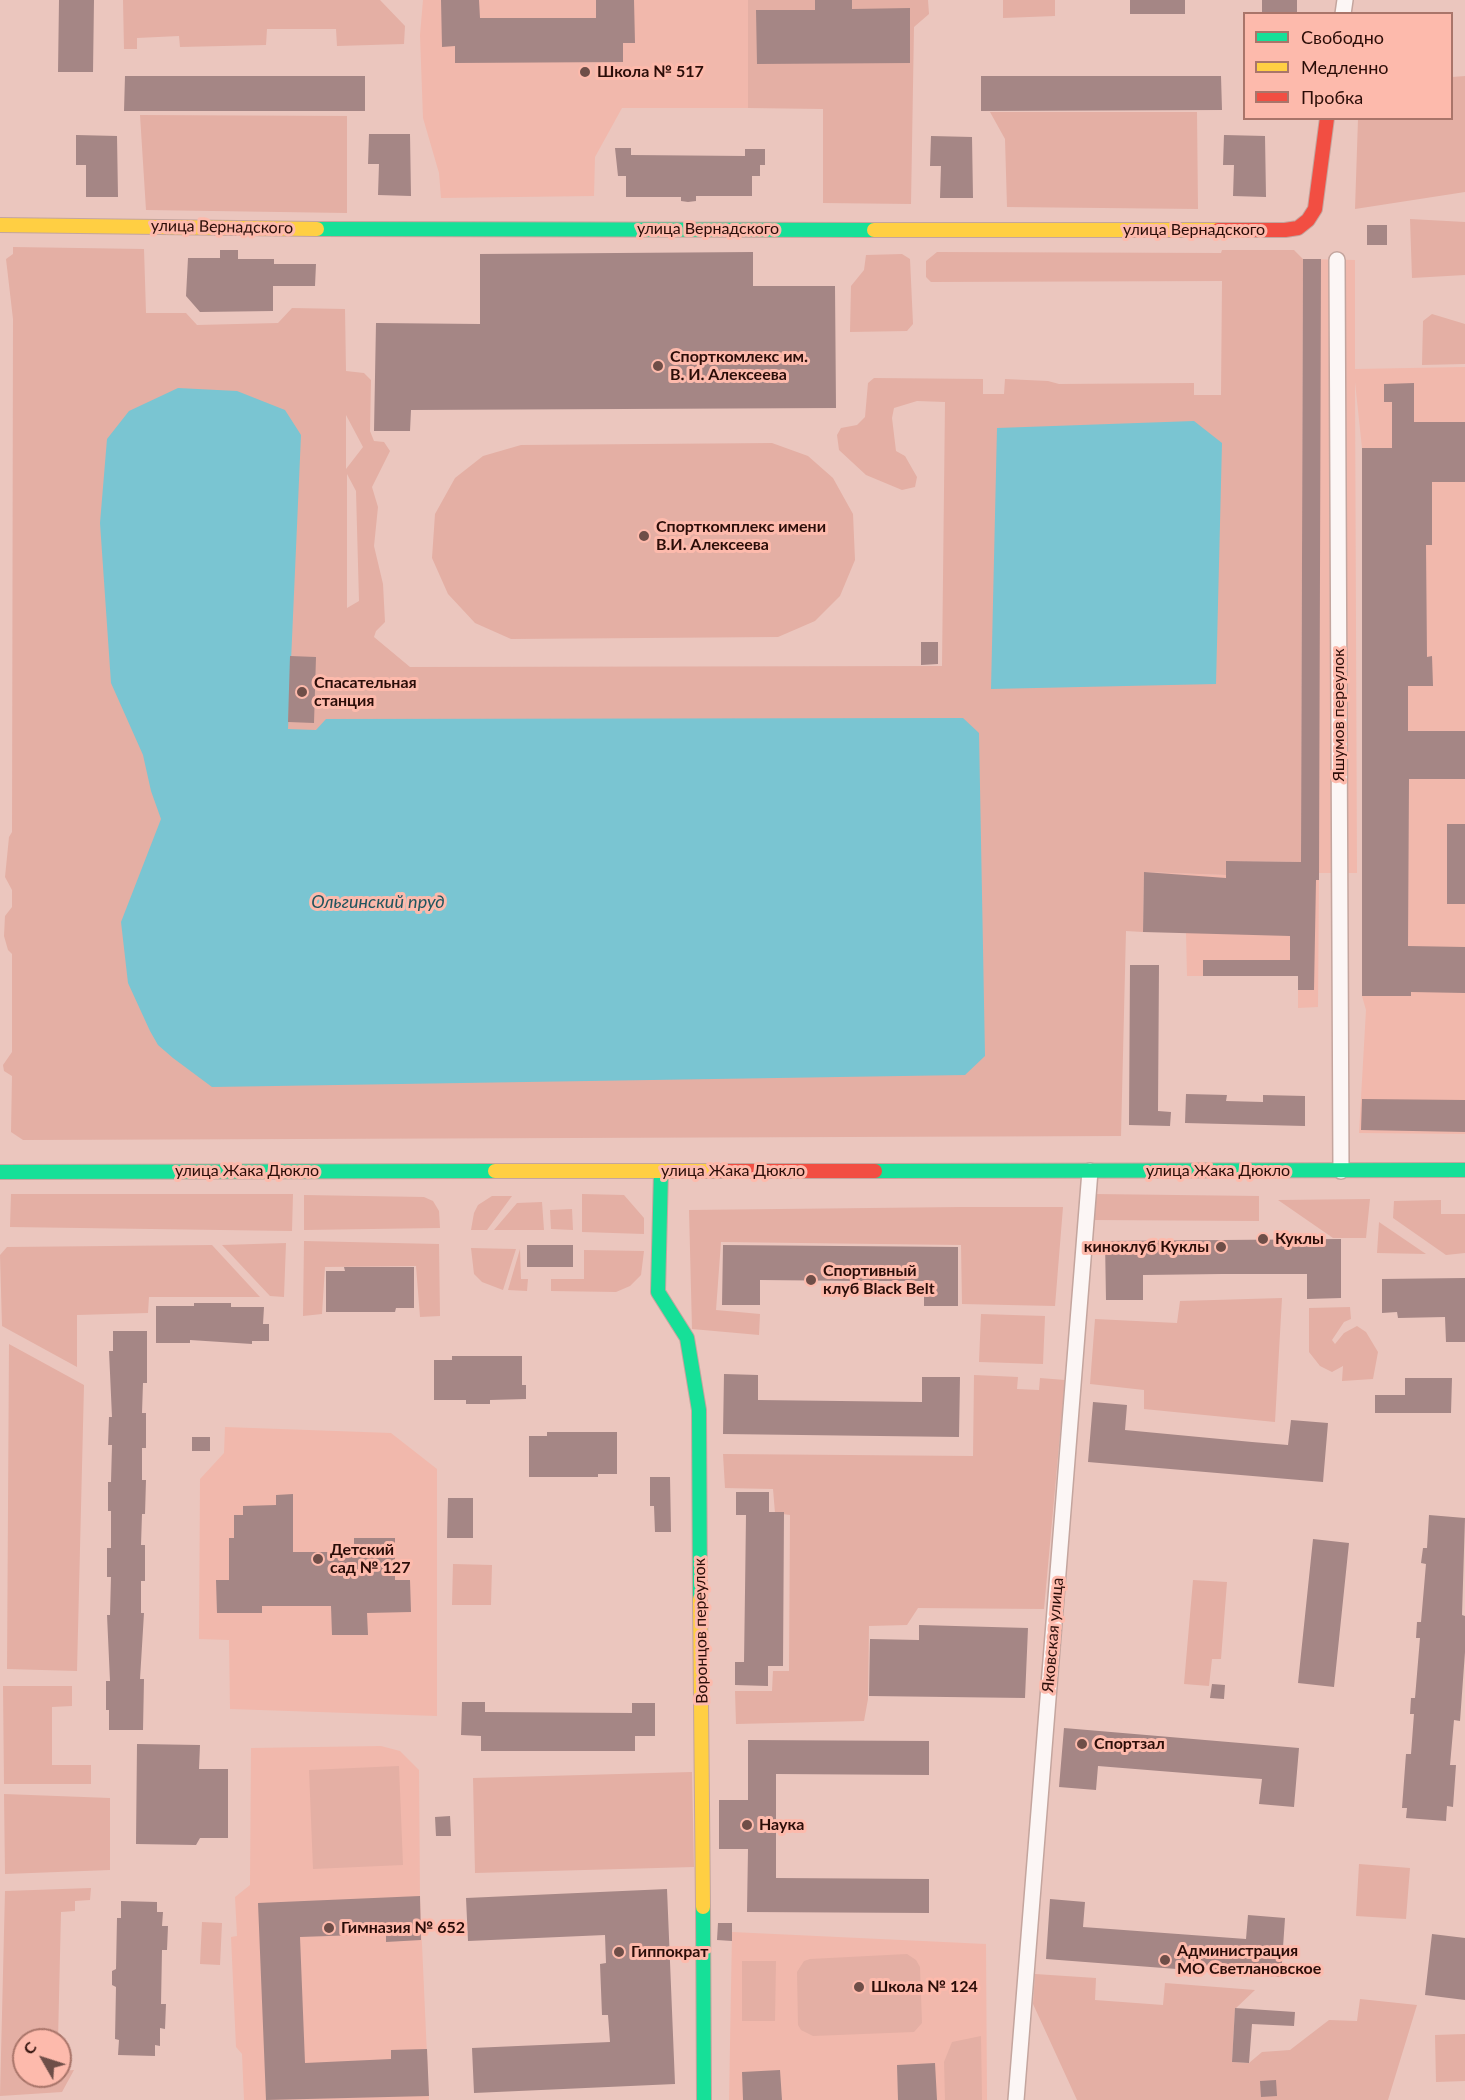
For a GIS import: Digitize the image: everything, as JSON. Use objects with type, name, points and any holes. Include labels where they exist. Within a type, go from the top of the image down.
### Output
[{"type":"street","name":"улица Вернадского","points":[[0,225],[352,229],[1285,230],[1298,228],[1308,220],[1315,209],[1327,120]]},
{"type":"street","name":"Яшумов переулок","points":[[1337,260],[1341,1171]]},
{"type":"street","name":"улица Жака Дюкло","points":[[0,1172],[1465,1170]]},
{"type":"street","name":"Воронцов переулок","points":[[661,1171],[658,1292],[687,1338],[699,1410],[704,2100]]},
{"type":"street","name":"Яковская улица","points":[[1016,2100],[1090,1171]]},
{"type":"shaded area","points":[[123,0],[380,0],[405,26],[404,44],[337,46],[336,29],[267,29],[266,45],[180,47],[179,36],[137,38],[137,49],[124,49]]},
{"type":"shaded area","name":"Школа № 517","points":[[423,0],[748,0],[748,108],[622,108],[595,157],[594,196],[441,198],[439,173],[423,118],[420,35]]},
{"type":"shaded area","points":[[748,0],[928,0],[929,14],[914,27],[911,204],[823,203],[823,109],[748,108]]},
{"type":"shaded area","points":[[1003,0],[1055,0],[1055,16],[1003,18]]},
{"type":"shaded area","points":[[1465,76],[1465,192],[1355,209],[1358,120],[1453,120],[1453,77]]},
{"type":"shaded area","points":[[990,112],[1197,112],[1198,209],[1007,207],[1005,139]]},
{"type":"shaded area","points":[[140,115],[347,116],[347,213],[146,210]]},
{"type":"shaded area","points":[[1410,219],[1465,222],[1465,275],[1412,278]]},
{"type":"shaded area","points":[[13,247],[144,249],[146,313],[186,313],[197,325],[278,323],[292,308],[345,309],[346,371],[364,373],[371,380],[370,431],[374,441],[384,442],[390,451],[372,487],[378,507],[374,546],[383,584],[385,622],[376,631],[374,637],[410,667],[942,666],[945,402],[917,401],[894,408],[892,418],[896,451],[905,456],[917,477],[915,487],[902,490],[866,475],[839,450],[837,435],[841,428],[857,425],[865,417],[868,383],[874,378],[983,379],[983,394],[1004,394],[1005,379],[1048,381],[1059,384],[1194,383],[1194,395],[1221,395],[1222,281],[931,282],[926,277],[926,261],[937,252],[1221,253],[1222,250],[1294,250],[1303,259],[1301,862],[1226,861],[1226,875],[1144,872],[1143,932],[1126,931],[1121,1136],[23,1140],[11,1132],[12,1076],[4,1071],[3,1065],[12,1052],[12,954],[8,950],[4,936],[5,916],[12,907],[12,890],[5,877],[9,837],[12,832],[13,319],[6,259],[13,254]],"holes":[[[346,415],[363,447],[346,469]],[[347,474],[356,491],[359,601],[347,608]]]},
{"type":"shaded area","points":[[902,254],[910,259],[913,324],[907,331],[850,332],[851,286],[864,270],[866,255]]},
{"type":"shaded area","points":[[1303,259],[1355,260],[1355,369],[1465,367],[1465,1134],[1359,1133],[1366,1010],[1362,996],[1362,448],[1355,382],[1357,873],[1319,873],[1318,1007],[1298,1008],[1298,976],[1187,976],[1186,933],[1144,914],[1144,872],[1225,875],[1226,861],[1301,862]]},
{"type":"shaded area","points":[[1432,314],[1465,324],[1465,364],[1422,365],[1423,321]]},
{"type":"shaded area","name":"Спорткомплекс имени В.И. Алексеева","points":[[772,443],[808,456],[833,478],[853,514],[855,560],[840,596],[815,621],[778,637],[511,639],[475,623],[448,594],[432,558],[435,514],[455,478],[483,456],[521,445]]},
{"type":"shaded area","points":[[11,1194],[293,1194],[292,1231],[10,1227]]},
{"type":"shaded area","points":[[582,1194],[624,1195],[644,1218],[644,1234],[582,1232]]},
{"type":"shaded area","points":[[1095,1194],[1259,1196],[1259,1221],[1093,1220]]},
{"type":"shaded area","points":[[304,1195],[424,1197],[433,1201],[439,1211],[440,1228],[304,1230]]},
{"type":"shaded area","points":[[492,1196],[512,1196],[487,1230],[471,1230],[478,1205]]},
{"type":"shaded area","points":[[1370,1199],[1366,1238],[1333,1238],[1278,1200]]},
{"type":"shaded area","points":[[1441,1200],[1441,1214],[1465,1214],[1465,1253],[1446,1255],[1393,1218],[1394,1201]]},
{"type":"shaded area","points":[[542,1202],[544,1230],[494,1230],[517,1203]]},
{"type":"shaded area","points":[[1063,1207],[1055,1306],[962,1304],[961,1245],[721,1242],[716,1310],[760,1314],[759,1335],[692,1329],[689,1210]]},
{"type":"shaded area","points":[[572,1209],[573,1230],[551,1229],[550,1210]]},
{"type":"shaded area","points":[[1379,1222],[1426,1254],[1377,1253]]},
{"type":"shaded area","points":[[304,1241],[439,1244],[440,1316],[420,1317],[416,1266],[325,1267],[322,1314],[303,1316]]},
{"type":"shaded area","points":[[286,1243],[284,1297],[270,1296],[222,1245]]},
{"type":"shaded area","points":[[212,1245],[260,1297],[149,1297],[148,1313],[77,1315],[77,1367],[2,1326],[0,1255],[7,1247]]},
{"type":"shaded area","points":[[471,1248],[516,1249],[503,1290],[482,1282],[474,1274]]},
{"type":"shaded area","points":[[520,1249],[521,1279],[528,1279],[527,1291],[508,1290]]},
{"type":"shaded area","points":[[584,1250],[644,1251],[641,1275],[630,1286],[616,1292],[551,1291],[551,1279],[584,1279]]},
{"type":"shaded area","points":[[1282,1298],[1275,1422],[1144,1409],[1144,1390],[1090,1384],[1095,1319],[1177,1323],[1180,1301]]},
{"type":"shaded area","points":[[1350,1307],[1351,1319],[1344,1322],[1332,1340],[1335,1344],[1344,1333],[1357,1326],[1366,1332],[1378,1352],[1373,1379],[1342,1381],[1343,1366],[1332,1372],[1320,1366],[1309,1352],[1309,1308]]},
{"type":"shaded area","points":[[981,1314],[1045,1316],[1043,1364],[979,1362]]},
{"type":"shaded area","points":[[9,1344],[84,1385],[77,1671],[7,1669]]},
{"type":"shaded area","points":[[974,1375],[1018,1377],[1017,1389],[1039,1390],[1040,1378],[1065,1380],[1044,1609],[918,1608],[907,1625],[869,1626],[868,1699],[864,1721],[736,1724],[735,1691],[772,1691],[773,1671],[789,1671],[790,1515],[775,1513],[773,1489],[725,1488],[723,1454],[973,1456]]},
{"type":"shaded area","name":"Детский сад № 127","points":[[225,1427],[391,1433],[437,1469],[437,1716],[230,1709],[229,1640],[199,1639],[200,1479],[224,1453]]},
{"type":"shaded area","points":[[453,1564],[492,1565],[491,1605],[452,1605]]},
{"type":"shaded area","points":[[1193,1580],[1227,1582],[1221,1659],[1212,1659],[1209,1686],[1184,1684]]},
{"type":"shaded area","points":[[3,1686],[72,1686],[72,1706],[52,1707],[52,1765],[91,1765],[91,1784],[4,1784]]},
{"type":"shaded area","name":"Гимназия № 652","points":[[381,1746],[400,1751],[419,1770],[420,1900],[429,2100],[244,2100],[242,2054],[236,2047],[231,1937],[237,1936],[235,1897],[250,1885],[251,1748]]},
{"type":"shaded area","points":[[399,1766],[403,1865],[313,1869],[309,1770]]},
{"type":"shaded area","points":[[692,1772],[694,1867],[475,1873],[473,1778]]},
{"type":"shaded area","points":[[4,1794],[110,1798],[110,1870],[5,1874]]},
{"type":"shaded area","points":[[1359,1864],[1410,1868],[1406,1919],[1356,1916]]},
{"type":"shaded area","points":[[91,1888],[90,1900],[75,1901],[75,1911],[61,1912],[58,2028],[12,2028],[12,2088],[64,2088],[62,2092],[0,2096],[5,1891]]},
{"type":"shaded area","points":[[202,1922],[222,1923],[220,1965],[200,1964]]},
{"type":"shaded area","name":"Школа № 124","points":[[732,1932],[986,1944],[987,2100],[729,2100]]},
{"type":"shaded area","points":[[907,1954],[916,1960],[920,1967],[922,2023],[914,2032],[813,2036],[801,2030],[798,2025],[797,1972],[804,1961]]},
{"type":"shaded area","points":[[742,1961],[776,1961],[775,2021],[742,2021]]},
{"type":"shaded area","points":[[1035,1974],[1096,1978],[1095,2000],[1163,2005],[1165,1983],[1255,1990],[1235,2009],[1232,2062],[1249,2063],[1262,2052],[1290,2050],[1329,2020],[1357,2021],[1360,1999],[1417,2005],[1388,2100],[1077,2100],[1033,2004]]},
{"type":"shaded area","points":[[1465,2034],[1465,2081],[1436,2082],[1435,2035]]},
{"type":"shaded area","points":[[981,2036],[982,2100],[945,2100],[944,2062],[952,2042]]},
{"type":"water","name":"Ольгинский пруд","points":[[178,388],[237,391],[285,410],[301,435],[288,729],[316,730],[326,719],[963,718],[979,733],[985,1056],[965,1075],[212,1087],[173,1058],[158,1045],[128,983],[121,922],[161,819],[151,791],[143,755],[111,683],[100,523],[107,439],[129,411]]},
{"type":"water","points":[[1194,421],[1222,443],[1216,684],[991,689],[997,428]]},
{"type":"building","points":[[59,0],[94,0],[93,72],[58,72]]},
{"type":"building","points":[[441,0],[479,0],[480,18],[596,18],[596,0],[634,0],[635,43],[623,43],[623,62],[455,63],[455,46],[442,47]]},
{"type":"building","points":[[815,0],[852,0],[852,9],[910,8],[910,63],[757,64],[756,10],[815,10]]},
{"type":"building","points":[[1130,0],[1185,0],[1185,14],[1130,14]]},
{"type":"building","points":[[1262,0],[1297,0],[1297,12],[1262,12]]},
{"type":"building","points":[[125,76],[365,76],[365,111],[124,111]]},
{"type":"building","points":[[981,76],[1221,76],[1222,110],[981,111]]},
{"type":"building","points":[[369,134],[410,134],[411,196],[378,195],[379,164],[368,164]]},
{"type":"building","points":[[76,135],[117,136],[118,197],[86,197],[86,165],[76,165]]},
{"type":"building","points":[[1224,135],[1265,136],[1266,197],[1233,196],[1234,165],[1223,165]]},
{"type":"building","points":[[931,136],[972,137],[973,198],[940,198],[941,166],[930,166]]},
{"type":"building","points":[[615,148],[631,148],[631,155],[745,156],[745,149],[765,149],[765,165],[760,165],[760,176],[752,176],[752,196],[696,196],[696,201],[688,202],[681,201],[681,197],[626,197],[626,176],[618,176]]},
{"type":"building","points":[[1367,225],[1387,225],[1387,245],[1367,245]]},
{"type":"building","points":[[220,250],[238,250],[238,259],[274,259],[274,264],[316,264],[315,286],[273,286],[273,311],[200,312],[186,296],[188,258],[220,258]]},
{"type":"building","name":"Спорткомлекс им. В. И. Алексеева","points":[[753,252],[753,286],[835,286],[836,408],[411,410],[410,431],[374,431],[376,323],[480,324],[480,254]]},
{"type":"building","points":[[1303,259],[1321,259],[1319,880],[1316,880],[1314,990],[1298,990],[1298,976],[1203,976],[1203,960],[1290,960],[1290,936],[1143,932],[1144,872],[1226,878],[1226,861],[1301,862]]},
{"type":"building","points":[[1414,383],[1414,422],[1465,422],[1465,482],[1432,482],[1432,545],[1426,545],[1427,657],[1432,656],[1433,686],[1408,686],[1408,731],[1465,731],[1465,779],[1409,779],[1408,946],[1465,947],[1465,993],[1411,992],[1411,996],[1362,996],[1362,448],[1392,448],[1392,402],[1384,402],[1384,384]]},
{"type":"building","points":[[921,642],[938,642],[938,664],[921,665]]},
{"type":"building","name":"Спасательная станция","points":[[290,656],[316,657],[314,723],[288,722]]},
{"type":"building","points":[[1447,824],[1465,824],[1465,904],[1447,904]]},
{"type":"building","points":[[1130,965],[1159,965],[1158,1111],[1171,1112],[1170,1126],[1129,1125]]},
{"type":"building","points":[[1186,1094],[1227,1095],[1226,1101],[1263,1102],[1263,1095],[1305,1096],[1305,1126],[1185,1123]]},
{"type":"building","points":[[1362,1099],[1465,1100],[1465,1132],[1361,1130]]},
{"type":"building","points":[[1341,1239],[1341,1298],[1307,1299],[1307,1274],[1222,1274],[1143,1275],[1143,1300],[1106,1300],[1105,1241]]},
{"type":"building","points":[[527,1245],[573,1245],[573,1267],[527,1267]]},
{"type":"building","points":[[723,1245],[958,1247],[958,1306],[924,1306],[924,1281],[760,1280],[760,1305],[722,1305]]},
{"type":"building","points":[[344,1267],[414,1267],[414,1308],[396,1308],[395,1312],[326,1312],[326,1271],[345,1271]]},
{"type":"building","points":[[1465,1278],[1465,1342],[1446,1342],[1445,1317],[1398,1318],[1397,1312],[1382,1313],[1382,1279]]},
{"type":"building","points":[[194,1303],[231,1303],[231,1307],[264,1307],[263,1324],[269,1324],[269,1341],[252,1341],[252,1344],[190,1340],[190,1343],[156,1343],[156,1306],[194,1306]]},
{"type":"building","points":[[113,1331],[147,1331],[147,1383],[143,1383],[142,1413],[146,1413],[146,1448],[142,1448],[142,1480],[146,1480],[145,1514],[142,1514],[141,1545],[145,1545],[145,1581],[141,1581],[141,1613],[144,1613],[140,1679],[144,1679],[143,1730],[109,1730],[109,1710],[106,1710],[106,1681],[110,1681],[107,1615],[110,1615],[111,1577],[107,1577],[107,1548],[111,1548],[108,1482],[111,1482],[112,1445],[108,1445],[109,1417],[112,1417],[109,1351],[113,1351]]},
{"type":"building","points":[[452,1356],[522,1356],[522,1385],[526,1385],[526,1399],[490,1400],[490,1404],[466,1404],[466,1400],[434,1400],[434,1360],[452,1360]]},
{"type":"building","points":[[724,1374],[758,1375],[758,1400],[922,1402],[922,1377],[960,1377],[959,1437],[723,1434]]},
{"type":"building","points":[[1405,1378],[1452,1378],[1451,1413],[1375,1413],[1375,1395],[1405,1395]]},
{"type":"building","points":[[1093,1402],[1127,1405],[1125,1430],[1252,1442],[1288,1445],[1291,1420],[1328,1423],[1323,1482],[1088,1462]]},
{"type":"building","points":[[547,1432],[617,1432],[617,1474],[598,1474],[598,1477],[529,1477],[529,1436],[547,1436]]},
{"type":"building","points":[[192,1437],[210,1437],[210,1451],[192,1451]]},
{"type":"building","points":[[650,1477],[670,1477],[671,1532],[655,1532],[654,1506],[650,1506]]},
{"type":"building","points":[[736,1492],[769,1492],[769,1512],[784,1512],[783,1666],[768,1666],[768,1686],[735,1685],[735,1662],[744,1662],[746,1515],[736,1515]]},
{"type":"building","points":[[293,1494],[293,1552],[354,1552],[354,1538],[395,1538],[395,1580],[410,1580],[411,1612],[367,1613],[368,1635],[332,1635],[331,1606],[262,1606],[262,1613],[217,1613],[216,1580],[229,1580],[229,1538],[234,1538],[234,1515],[243,1515],[243,1506],[276,1505],[276,1495]]},
{"type":"building","points":[[448,1498],[473,1498],[473,1538],[447,1538]]},
{"type":"building","points":[[1429,1515],[1465,1518],[1462,1615],[1465,1616],[1465,1652],[1460,1721],[1454,1720],[1450,1765],[1456,1765],[1453,1807],[1447,1806],[1446,1821],[1406,1818],[1407,1808],[1402,1808],[1406,1754],[1411,1754],[1414,1714],[1410,1714],[1411,1698],[1415,1698],[1420,1638],[1416,1638],[1417,1622],[1421,1622],[1426,1564],[1421,1563],[1423,1548],[1427,1548]]},
{"type":"building","points":[[1313,1539],[1349,1543],[1334,1687],[1298,1683]]},
{"type":"building","points":[[919,1625],[1028,1628],[1025,1698],[869,1696],[870,1639],[919,1640]]},
{"type":"building","points":[[1212,1684],[1225,1685],[1224,1699],[1210,1698]]},
{"type":"building","points":[[462,1702],[485,1702],[485,1712],[632,1713],[632,1703],[655,1703],[655,1736],[635,1736],[635,1751],[481,1751],[481,1736],[461,1735]]},
{"type":"building","points":[[1064,1728],[1299,1748],[1294,1807],[1259,1804],[1262,1779],[1098,1766],[1096,1790],[1059,1787]]},
{"type":"building","name":"Наука","points":[[748,1740],[929,1741],[929,1775],[776,1774],[776,1878],[929,1879],[929,1913],[747,1912],[748,1849],[719,1849],[719,1800],[748,1800]]},
{"type":"building","points":[[137,1744],[200,1745],[199,1769],[228,1769],[228,1838],[200,1838],[196,1845],[136,1844]]},
{"type":"building","points":[[450,1816],[451,1836],[436,1836],[435,1817]]},
{"type":"building","points":[[667,1889],[675,2084],[474,2093],[472,2048],[610,2042],[608,2015],[602,2015],[600,1964],[606,1963],[605,1935],[468,1941],[466,1898]]},
{"type":"building","points":[[420,1896],[421,1940],[386,1942],[386,1934],[300,1937],[305,2063],[391,2059],[391,2050],[427,2049],[429,2096],[266,2100],[258,1903]]},
{"type":"building","points":[[1050,1899],[1085,1902],[1083,1927],[1246,1939],[1248,1915],[1285,1918],[1281,1977],[1046,1959]]},
{"type":"building","points":[[121,1901],[157,1902],[157,1912],[163,1912],[162,1926],[168,1926],[167,1950],[162,1950],[161,2004],[166,2004],[165,2029],[160,2028],[160,2046],[155,2045],[155,2056],[118,2055],[119,2040],[115,2039],[116,1987],[112,1985],[112,1971],[116,1969],[117,1918],[121,1918]]},
{"type":"building","points":[[718,1923],[732,1923],[732,1941],[717,1940]]},
{"type":"building","points":[[1432,1934],[1465,1938],[1465,2000],[1425,1995]]},
{"type":"building","points":[[1235,2008],[1295,2012],[1294,2026],[1252,2024],[1249,2063],[1232,2062]]},
{"type":"building","points":[[935,2063],[937,2100],[898,2100],[897,2065]]},
{"type":"building","points":[[780,2070],[782,2100],[743,2100],[742,2072]]},
{"type":"building","points":[[1276,2080],[1277,2096],[1261,2097],[1260,2081]]},
{"type":"traffic: fast","points":[[317,229],[874,230]]},
{"type":"traffic: fast","points":[[875,1171],[1465,1170]]},
{"type":"traffic: fast","points":[[0,1172],[495,1171]]},
{"type":"traffic: fast","points":[[661,1171],[658,1292],[687,1338],[699,1410],[700,1599]]},
{"type":"traffic: fast","points":[[703,1907],[704,2100]]},
{"type":"traffic: slow","points":[[0,225],[317,229]]},
{"type":"traffic: slow","points":[[874,230],[1218,230]]},
{"type":"traffic: slow","points":[[495,1171],[719,1171]]},
{"type":"traffic: slow","points":[[700,1599],[703,1907]]},
{"type":"traffic: jam","points":[[1218,230],[1285,230],[1298,228],[1308,220],[1315,209],[1327,120]]},
{"type":"traffic: jam","points":[[719,1171],[875,1171]]},
{"type":"place","name":"Школа № 517","points":[[585,72]]},
{"type":"place","name":"Спорткомлекс им. В. И. Алексеева","points":[[658,366]]},
{"type":"place","name":"Спорткомплекс имени В.И. Алексеева","points":[[644,536]]},
{"type":"place","name":"Спасательная станция","points":[[302,692]]},
{"type":"place","name":"Куклы","points":[[1263,1239]]},
{"type":"place","name":"киноклуб Куклы","points":[[1221,1247]]},
{"type":"place","name":"Спортивный клуб Black Belt","points":[[811,1280]]},
{"type":"place","name":"Детский сад № 127","points":[[318,1559]]},
{"type":"place","name":"Спортзал","points":[[1082,1744]]},
{"type":"place","name":"Наука","points":[[747,1825]]},
{"type":"place","name":"Гимназия № 652","points":[[329,1928]]},
{"type":"place","name":"Гиппократ","points":[[619,1952]]},
{"type":"place","name":"Администрация МО Светлановское","points":[[1165,1960]]},
{"type":"place","name":"Школа № 124","points":[[859,1987]]}]
